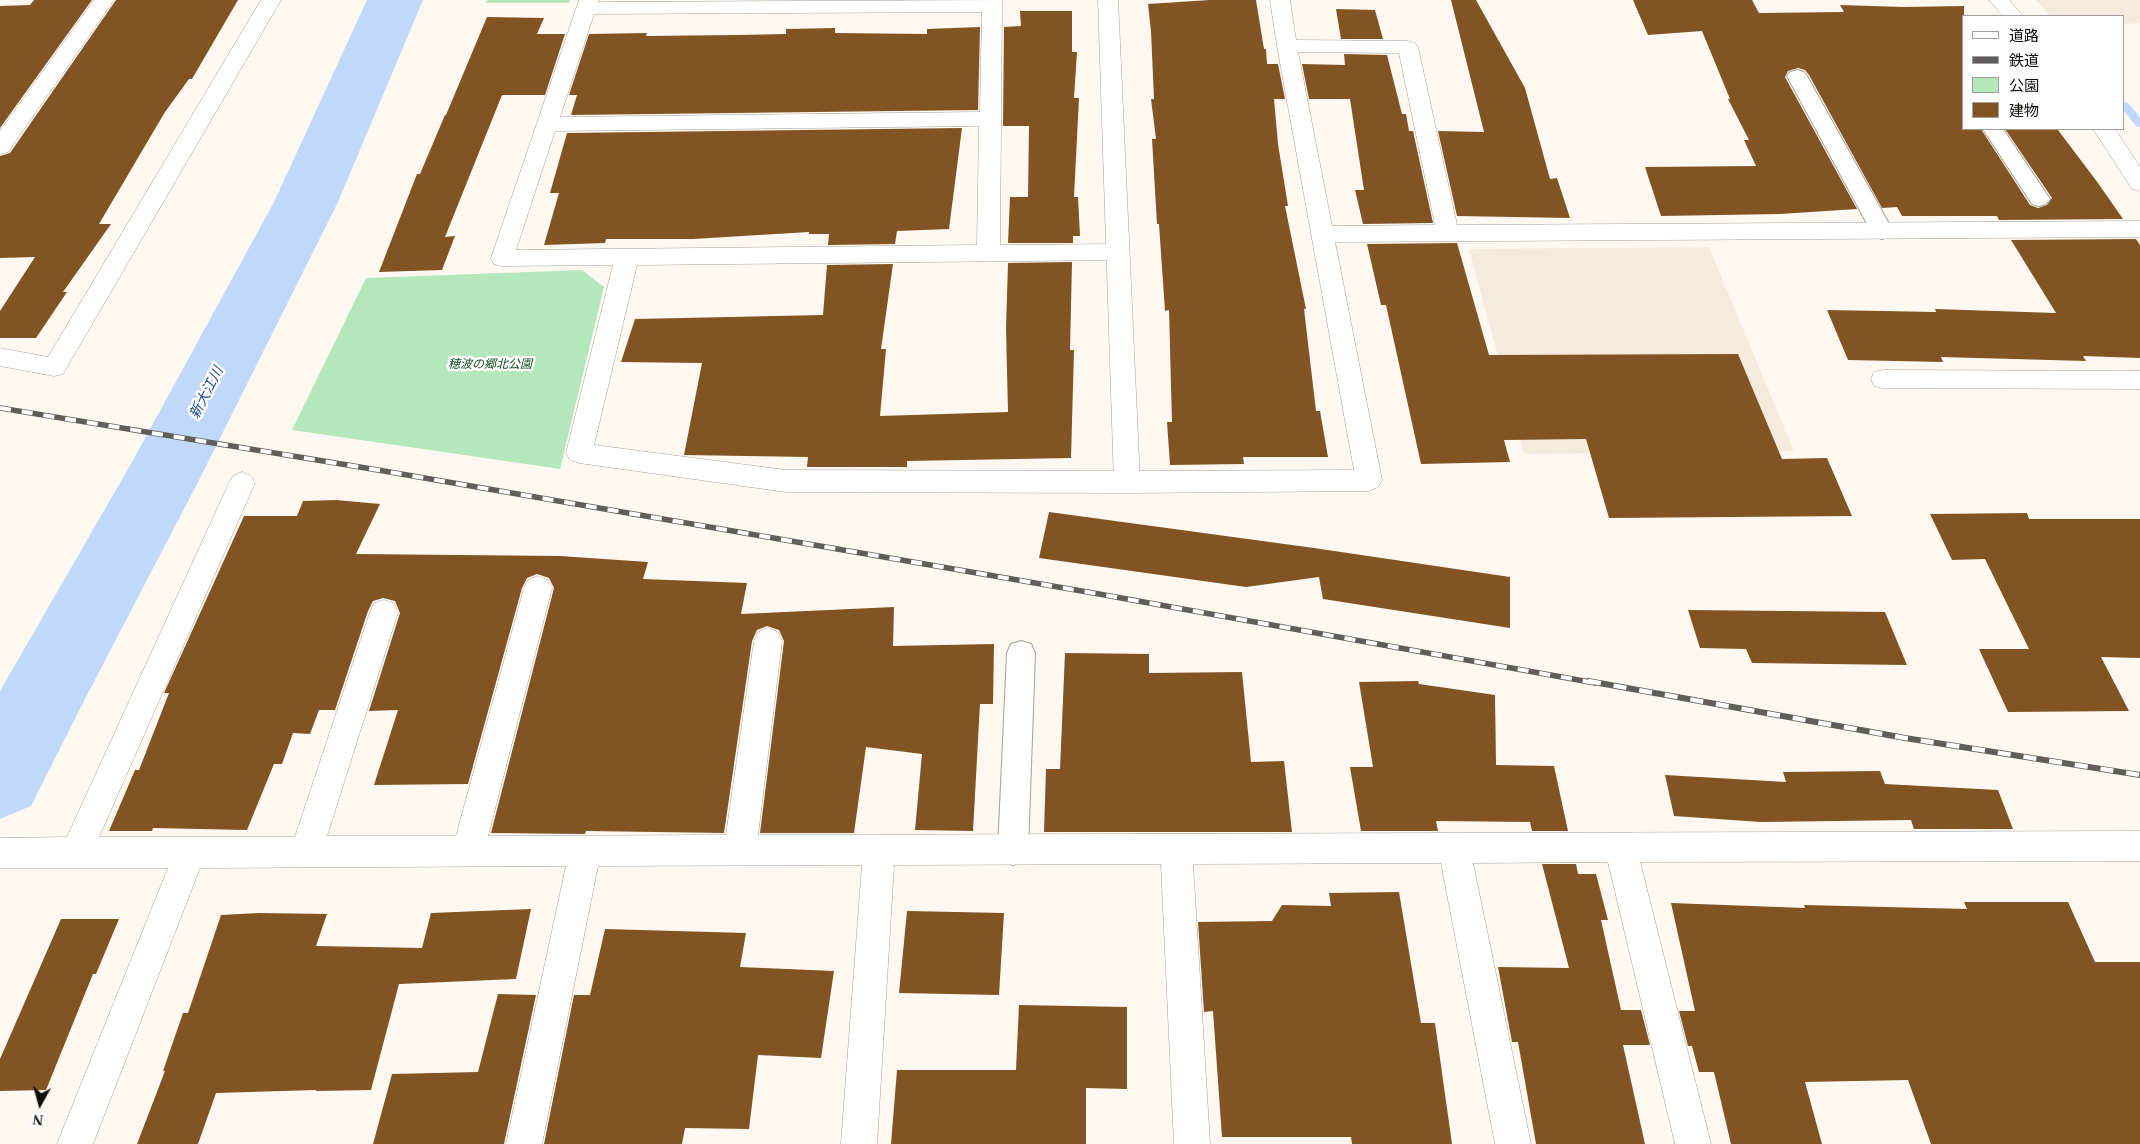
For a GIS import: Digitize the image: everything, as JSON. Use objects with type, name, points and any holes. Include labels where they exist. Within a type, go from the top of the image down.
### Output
[{"type":"street","points":[[0,148],[104,0]]},
{"type":"street","points":[[0,357],[54,366],[271,0]]},
{"type":"street","points":[[1108,0],[1127,482]]},
{"type":"street","points":[[627,257],[579,452],[786,482],[1369,480],[1287,46],[1280,0]]},
{"type":"street","points":[[1999,0],[2012,15]]},
{"type":"street","points":[[988,253],[992,3],[588,4],[502,258],[1119,252]]},
{"type":"street","points":[[1287,46],[1408,47],[1448,234]]},
{"type":"street","points":[[547,124],[990,119]]},
{"type":"street","points":[[2105,130],[2140,184]]},
{"type":"street","points":[[1323,234],[2140,229]]},
{"type":"street","points":[[1883,379],[2140,380]]},
{"type":"street","points":[[76,852],[242,483]]},
{"type":"street","points":[[468,852],[538,588]]},
{"type":"street","points":[[306,852],[384,612]]},
{"type":"street","points":[[740,850],[768,641]]},
{"type":"street","points":[[0,853],[2140,846]]},
{"type":"street","points":[[1620,847],[1693,1144]]},
{"type":"street","points":[[1454,848],[1513,1144]]},
{"type":"street","points":[[1176,849],[1192,1144]]},
{"type":"street","points":[[859,1144],[879,850]]},
{"type":"street","points":[[524,1144],[585,851]]},
{"type":"street","points":[[75,1144],[190,853]]},
{"type":"lane","points":[[1797,76],[1882,231]]},
{"type":"lane","points":[[1994,130],[2040,199]]},
{"type":"lane","points":[[1013,850],[1021,653]]},
{"type":"shaded area","points":[[2036,0],[2140,0],[2140,23],[2125,24],[2125,15],[2050,15]]},
{"type":"shaded area","points":[[1709,247],[1794,451],[1524,454],[1469,249]]},
{"type":"green space","points":[[487,0],[570,0],[569,3],[486,3]]},
{"type":"green space","name":"穂波の郷北公園","points":[[582,270],[604,287],[560,469],[292,430],[366,278]]},
{"type":"building","points":[[34,0],[92,0],[0,128],[0,6],[30,5]]},
{"type":"building","points":[[116,0],[238,0],[192,79],[189,79],[165,112],[99,224],[111,224],[63,292],[67,292],[36,338],[0,338],[0,311],[35,257],[0,258],[0,156],[10,153]]},
{"type":"building","points":[[1210,0],[1256,0],[1264,49],[1266,49],[1267,64],[1278,64],[1285,99],[1274,99],[1278,144],[1288,206],[1285,206],[1306,309],[1304,309],[1316,411],[1320,411],[1328,457],[1243,457],[1244,464],[1170,465],[1167,422],[1172,422],[1169,310],[1165,311],[1159,224],[1157,224],[1152,139],[1156,139],[1151,99],[1154,99],[1148,4]]},
{"type":"building","points":[[1451,0],[1476,0],[1525,88],[1550,179],[1557,178],[1570,218],[1457,216],[1438,131],[1484,132]]},
{"type":"building","points":[[1633,0],[1752,0],[1759,13],[1844,12],[1840,5],[1964,6],[1964,15],[1962,15],[1962,130],[1982,130],[2030,205],[2038,208],[2047,205],[2052,198],[2006,130],[2058,130],[2123,219],[1999,220],[1997,216],[1902,216],[1897,207],[1882,208],[1809,75],[1805,70],[1798,68],[1788,71],[1785,77],[1857,209],[1780,214],[1661,216],[1645,167],[1756,166],[1744,140],[1749,140],[1728,99],[1730,99],[1702,31],[1648,35]]},
{"type":"building","points":[[1336,9],[1375,10],[1383,39],[1341,39]]},
{"type":"building","points":[[1020,11],[1072,11],[1072,52],[1077,52],[1074,98],[1079,98],[1074,197],[1078,197],[1080,236],[1073,236],[1073,243],[1008,243],[1010,197],[1028,197],[1029,126],[1003,126],[1004,27],[1021,26]]},
{"type":"building","points":[[487,17],[544,18],[537,34],[565,34],[545,95],[502,95],[445,237],[455,236],[442,270],[379,272],[417,174],[420,174]]},
{"type":"building","points":[[980,27],[978,110],[571,115],[577,95],[569,95],[589,34],[647,33],[646,36],[786,34],[786,29],[835,28],[835,33],[927,34],[927,29]]},
{"type":"building","points":[[1344,54],[1387,55],[1402,114],[1406,114],[1409,131],[1413,131],[1433,223],[1363,224],[1355,190],[1364,190],[1350,99],[1309,99],[1302,64],[1345,65]]},
{"type":"building","points":[[962,128],[949,229],[897,231],[895,244],[828,245],[829,234],[809,234],[809,232],[693,239],[606,239],[605,243],[544,245],[559,193],[550,193],[567,133]]},
{"type":"building","points":[[2136,239],[2140,245],[2140,358],[2083,356],[2086,361],[1941,357],[1943,362],[1848,360],[1827,310],[1936,312],[1935,309],[2056,313],[2011,240]]},
{"type":"building","points":[[1457,243],[1489,355],[1738,354],[1782,459],[1827,458],[1852,516],[1609,518],[1586,439],[1504,440],[1510,462],[1421,464],[1386,305],[1381,305],[1367,244]]},
{"type":"building","points":[[1072,262],[1070,350],[1074,350],[1071,458],[907,461],[907,467],[807,467],[808,457],[684,455],[702,363],[621,362],[635,319],[823,315],[827,265],[893,264],[881,349],[886,349],[880,416],[1008,412],[1006,329],[1008,263]]},
{"type":"building","points":[[336,500],[380,504],[356,554],[560,556],[648,562],[643,579],[747,583],[741,614],[894,607],[893,646],[994,644],[993,704],[980,704],[973,831],[915,830],[922,754],[866,747],[854,833],[760,833],[784,641],[779,630],[767,626],[757,630],[752,641],[724,833],[586,831],[585,834],[491,833],[554,588],[549,578],[537,574],[527,578],[522,588],[468,784],[374,785],[398,710],[369,711],[400,613],[395,601],[383,598],[373,601],[368,611],[335,710],[319,710],[310,734],[293,733],[282,764],[274,764],[247,830],[153,828],[152,831],[109,831],[135,770],[139,770],[169,693],[164,693],[244,516],[297,516],[303,501]]},
{"type":"building","points":[[1049,512],[1510,577],[1510,628],[1323,599],[1319,577],[1246,587],[1039,558]]},
{"type":"building","points":[[2027,513],[2029,519],[2140,519],[2140,658],[2101,657],[2129,711],[2008,712],[1979,649],[2029,649],[1985,559],[1952,560],[1930,514]]},
{"type":"building","points":[[1688,610],[1885,612],[1907,665],[1752,663],[1746,649],[1700,648]]},
{"type":"building","points":[[1065,653],[1149,654],[1149,673],[1242,672],[1251,762],[1284,761],[1292,832],[1044,832],[1046,769],[1060,769]]},
{"type":"building","points":[[1418,681],[1419,684],[1495,695],[1496,765],[1554,766],[1568,831],[1532,831],[1530,822],[1436,821],[1438,831],[1361,831],[1350,767],[1373,767],[1359,682]]},
{"type":"building","points":[[1880,771],[1885,784],[1998,790],[2013,829],[1914,829],[1911,820],[1761,822],[1674,816],[1665,775],[1786,782],[1783,772]]},
{"type":"building","points":[[1542,864],[1576,864],[1578,874],[1596,874],[1608,920],[1601,920],[1621,1010],[1641,1010],[1650,1045],[1623,1045],[1645,1144],[1536,1144],[1518,1042],[1512,1042],[1498,967],[1569,968]]},
{"type":"building","points":[[1399,892],[1421,1023],[1435,1023],[1452,1144],[1352,1144],[1351,1137],[1222,1137],[1213,1011],[1204,1012],[1198,922],[1272,921],[1282,905],[1331,906],[1329,893]]},
{"type":"building","points":[[1964,902],[2068,902],[2095,962],[2140,962],[2140,1144],[1931,1144],[1908,1080],[1805,1082],[1822,1144],[1731,1144],[1714,1072],[1699,1072],[1692,1046],[1688,1046],[1679,1011],[1695,1011],[1671,903],[1805,908],[1804,905],[1967,909]]},
{"type":"building","points":[[531,909],[516,979],[399,984],[371,1090],[216,1093],[198,1144],[137,1144],[165,1071],[163,1071],[183,1013],[188,1013],[221,915],[259,913],[327,914],[316,946],[422,948],[431,913]]},
{"type":"building","points":[[907,911],[1004,913],[999,995],[899,993]]},
{"type":"building","points":[[61,919],[119,919],[96,974],[93,974],[46,1090],[0,1091],[0,1059]]},
{"type":"building","points":[[605,929],[746,933],[740,967],[834,971],[821,1058],[758,1055],[749,1129],[685,1128],[682,1144],[544,1144],[574,995],[590,995]]},
{"type":"building","points":[[498,994],[536,995],[504,1144],[373,1144],[392,1074],[478,1072]]},
{"type":"building","points":[[1019,1005],[1127,1007],[1127,1089],[1086,1088],[1086,1144],[891,1144],[897,1070],[1016,1070]]},
{"type":"waterway","name":"新大江川","points":[[0,777],[56,670],[159,484],[306,202],[395,0]]},
{"type":"waterway","points":[[2125,106],[2140,124]]},
{"type":"railway","points":[[0,408],[378,470],[1099,594],[1595,683]]},
{"type":"railway","points":[[1588,681],[1905,738],[2140,775]]}]
